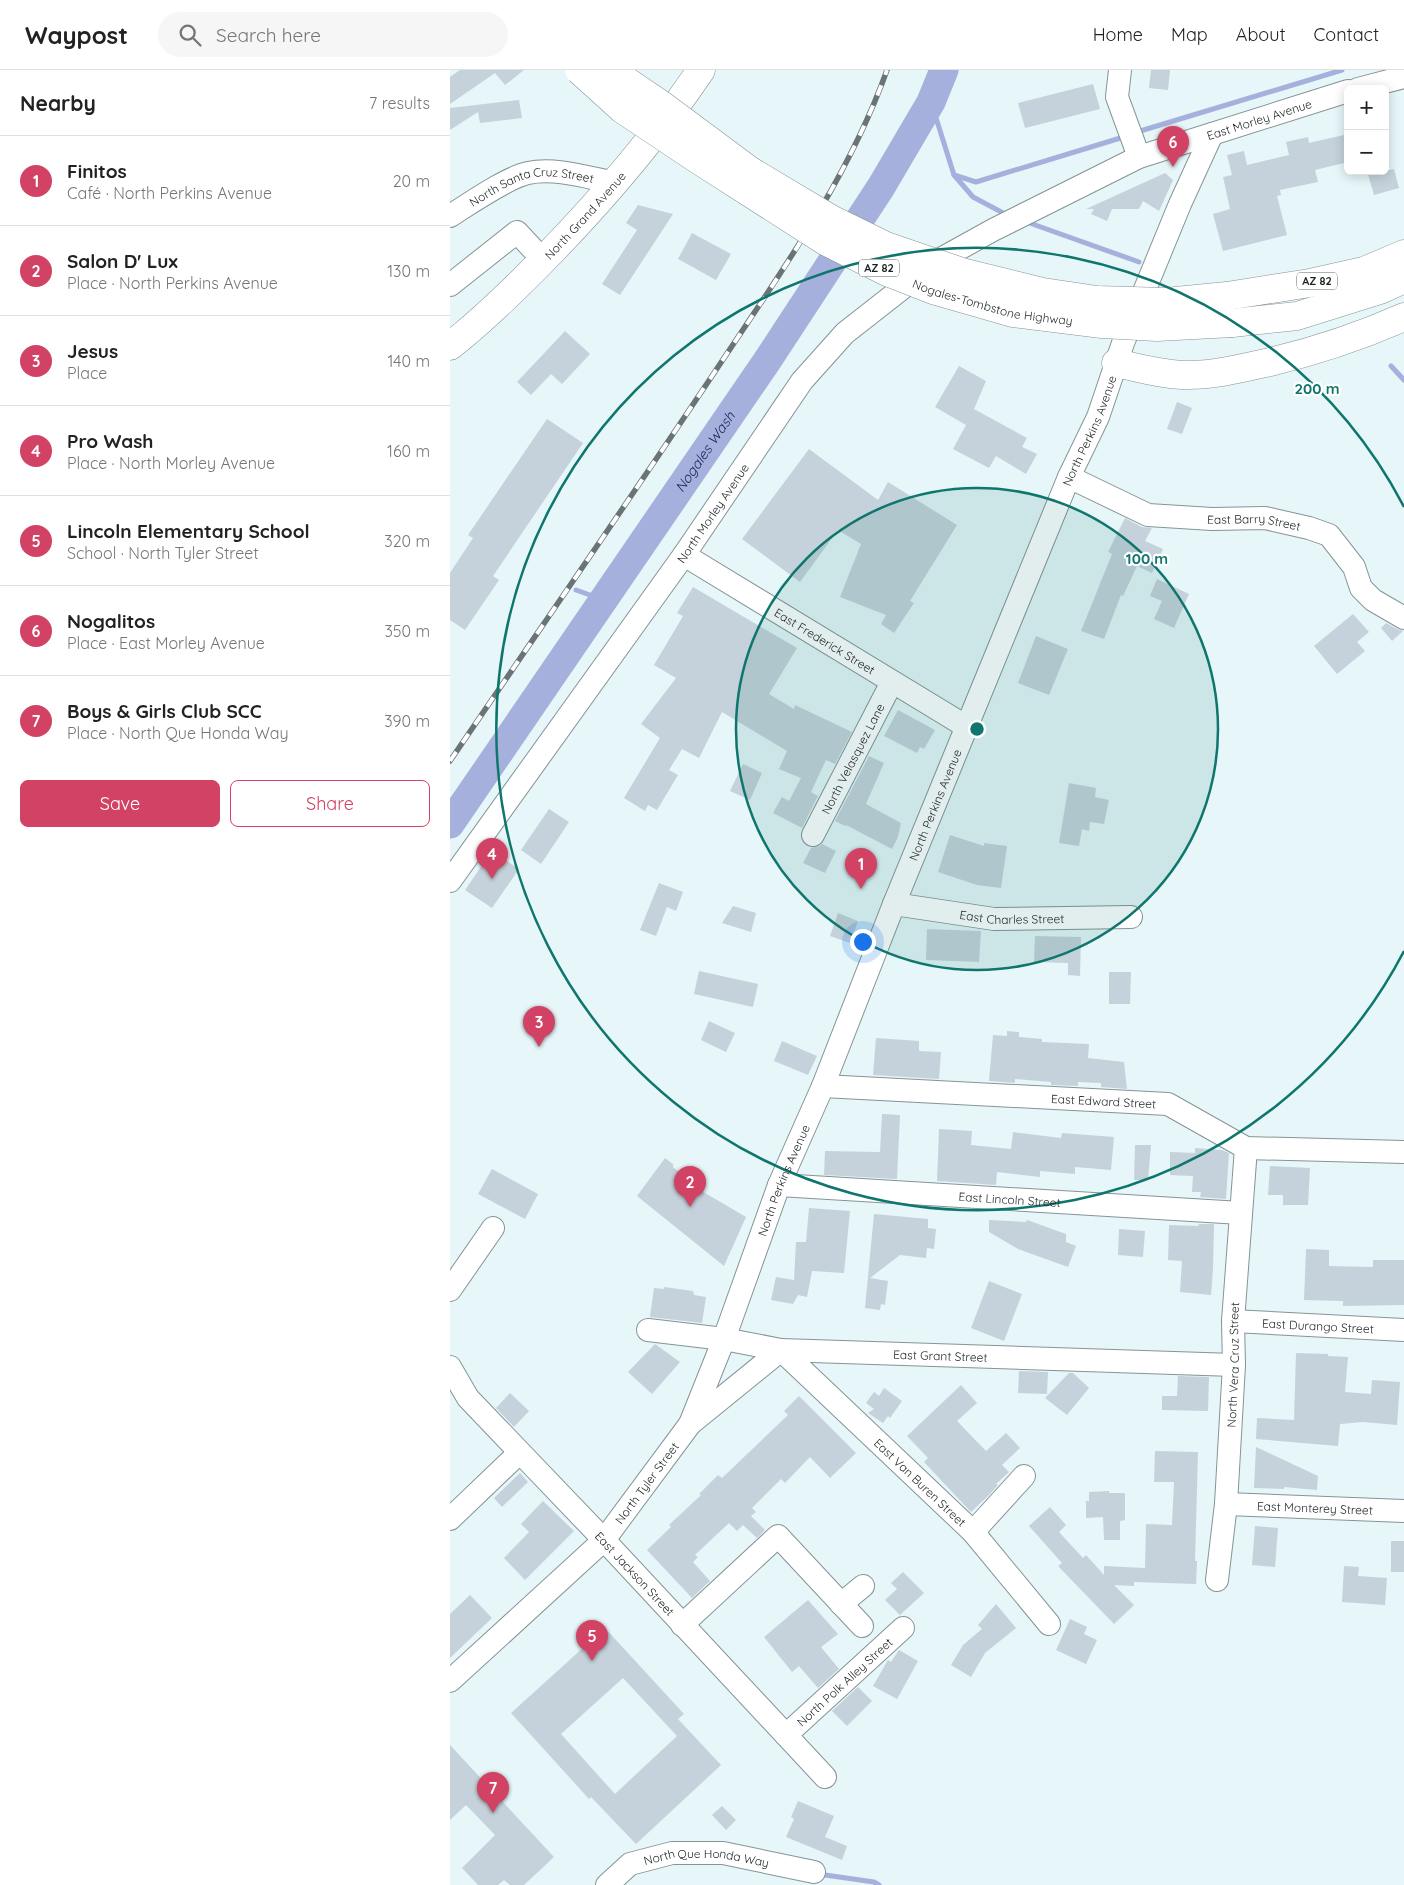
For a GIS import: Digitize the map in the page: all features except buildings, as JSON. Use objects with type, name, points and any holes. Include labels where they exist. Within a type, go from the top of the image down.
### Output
[{"type":"main road","name":"Nogales-Tombstone Highway","points":[[579,70],[622,109],[825,241],[888,272],[933,290],[1013,313],[1102,324],[1157,327],[1232,324],[1297,316],[1380,290],[1404,279]]},
{"type":"main road","name":"Nogales-Tombstone Highway","points":[[610,70],[749,170],[831,219],[886,246],[962,272],[1043,292],[1097,300],[1166,302],[1227,296],[1310,283],[1364,270],[1404,254]]},
{"type":"main road","name":"North Grand Avenue","points":[[452,339],[523,281],[616,183],[652,138],[701,70]]},
{"type":"main road","points":[[1116,363],[1154,371],[1187,375],[1236,370],[1309,352],[1377,329],[1404,317]]},
{"type":"street","points":[[1120,70],[1117,97],[1139,158]]},
{"type":"street","points":[[1373,85],[1404,77]]},
{"type":"street","name":"East Morley Avenue","points":[[1036,208],[1139,158],[1344,92]]},
{"type":"street","name":"North Perkins Avenue","points":[[690,1424],[724,1339],[779,1185],[823,1086],[894,904],[1069,477],[1098,417],[1116,363],[1180,204],[1212,134]]},
{"type":"street","name":"North Santa Cruz Street","points":[[450,216],[512,179],[527,173],[546,171],[616,183]]},
{"type":"street","name":"North Morley Avenue","points":[[450,880],[684,555],[802,381],[845,333],[937,261],[1036,208]]},
{"type":"street","points":[[450,285],[517,232],[543,260]]},
{"type":"street","name":"East Barry Street","points":[[1069,477],[1148,515],[1212,519],[1265,518],[1309,528],[1329,535],[1354,567],[1361,588],[1374,600],[1404,618]]},
{"type":"street","name":"East Frederick Street","points":[[684,555],[967,727]]},
{"type":"street","name":"North Velasquez Lane","points":[[814,836],[892,682]]},
{"type":"street","name":"East Charles Street","points":[[894,904],[994,919],[1131,916]]},
{"type":"street","name":"East Edward Street","points":[[823,1086],[1168,1104],[1246,1148],[1404,1152]]},
{"type":"street","name":"North Vera Cruz Street","points":[[1217,1580],[1226,1504],[1234,1365],[1233,1321],[1246,1148]]},
{"type":"street","name":"East Lincoln Street","points":[[779,1185],[1241,1213]]},
{"type":"street","points":[[450,1290],[493,1228]]},
{"type":"street","name":"East Durango Street","points":[[1233,1321],[1404,1330]]},
{"type":"street","name":"East Grant Street","points":[[648,1330],[724,1339],[781,1350],[1234,1365]]},
{"type":"street","name":"North Tyler Street","points":[[450,1681],[604,1540],[690,1424],[781,1350]]},
{"type":"street","name":"East Van Buren Street","points":[[781,1350],[973,1532],[1049,1624]]},
{"type":"street","name":"East Jackson Street","points":[[450,1367],[468,1398],[604,1540],[825,1777]]},
{"type":"street","points":[[450,1518],[519,1453]]},
{"type":"street","points":[[973,1532],[1024,1476]]},
{"type":"street","name":"East Monterey Street","points":[[1226,1504],[1404,1511]]},
{"type":"street","points":[[682,1625],[778,1536],[862,1626]]},
{"type":"street","points":[[841,1604],[863,1586]]},
{"type":"street","name":"North Polk Alley Street","points":[[786,1735],[903,1628]]},
{"type":"street","name":"North Que Honda Way","points":[[607,1885],[630,1864],[672,1853],[723,1853],[814,1872]]},
{"type":"waterway","name":"Nogales Wash","points":[[450,824],[767,361],[881,187],[931,102],[944,70]]},
{"type":"waterway","points":[[1137,132],[1342,70]]},
{"type":"waterway","points":[[931,102],[954,175],[973,197],[1007,215]]},
{"type":"waterway","points":[[954,175],[976,182],[1127,136]]},
{"type":"waterway","points":[[1024,221],[1139,262]]},
{"type":"waterway","points":[[1391,366],[1404,380]]},
{"type":"waterway","points":[[576,590],[604,600]]},
{"type":"waterway","points":[[818,1874],[874,1882],[879,1885]]},
{"type":"railway","points":[[450,761],[647,473],[785,266],[809,228],[852,151],[871,111],[887,70]]},
{"type":"place","name":"Nogalitos","points":[[1173,167]]},
{"type":"place","name":"Pro Wash","points":[[492,879]]},
{"type":"place","name":"Finitos","points":[[861,889]]},
{"type":"place","name":"Jesus","points":[[539,1047]]},
{"type":"place","name":"Salon D' Lux","points":[[690,1207]]},
{"type":"place","name":"Lincoln Elementary School","points":[[592,1661]]},
{"type":"place","name":"Boys & Girls Club SCC","points":[[493,1813]]}]
